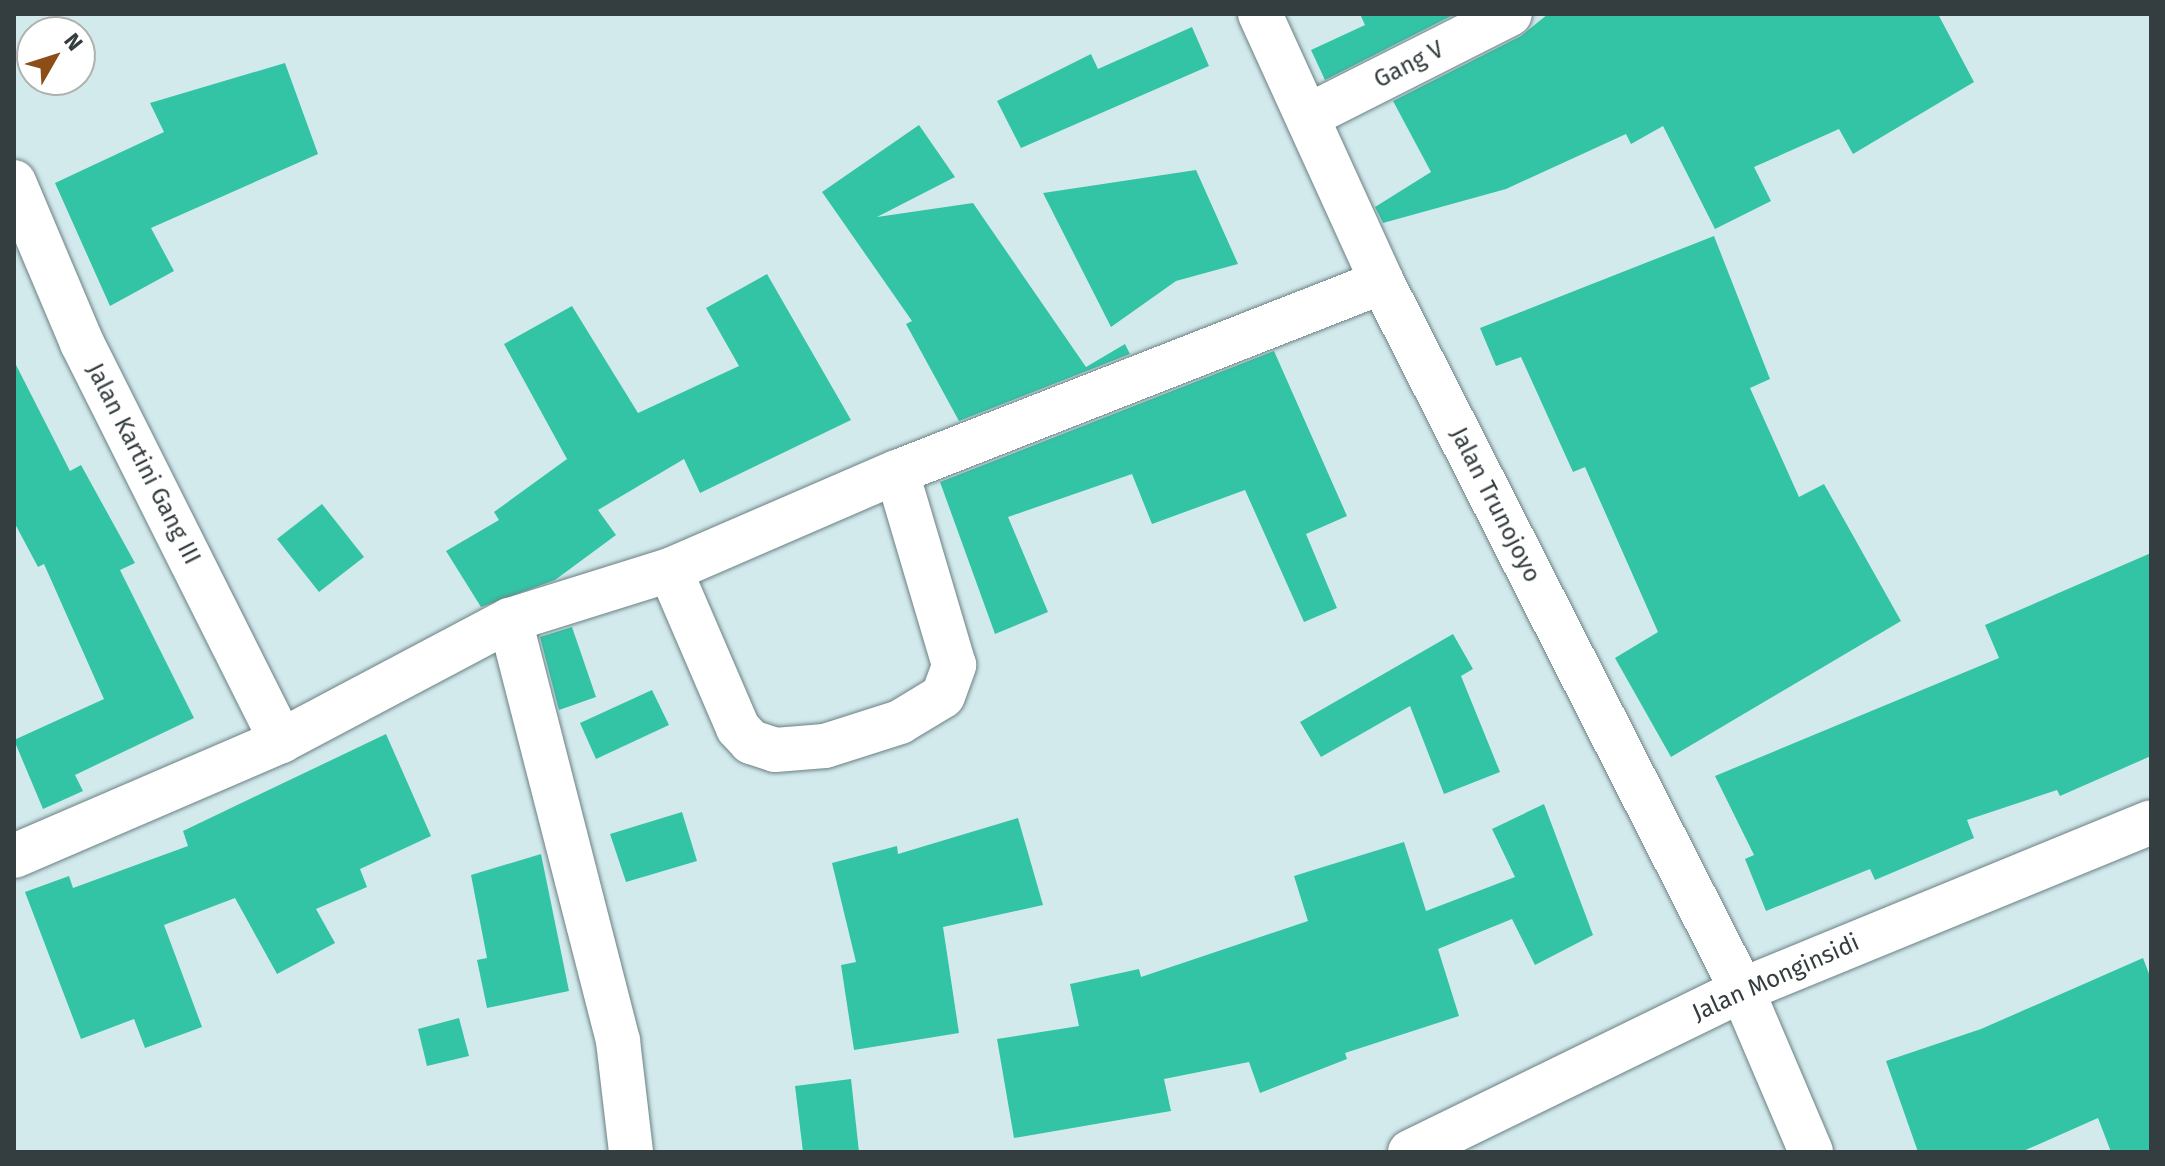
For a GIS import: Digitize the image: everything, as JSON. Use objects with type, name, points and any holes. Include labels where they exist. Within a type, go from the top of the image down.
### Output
[{"type":"street","name":"Jalan Trunojoyo","points":[[1260,14],[1382,282],[1742,990],[1811,1152]]},
{"type":"street","name":"Gang V","points":[[1308,116],[1510,14]]},
{"type":"street","name":"Jalan Kartini Gang III","points":[[14,182],[82,343],[281,741]]},
{"type":"street","points":[[14,856],[281,741],[510,620],[670,570],[897,472],[1382,282]]},
{"type":"street","points":[[670,570],[738,728],[751,742],[775,750],[825,746],[900,722],[943,696],[954,665],[897,472]]},
{"type":"street","points":[[510,620],[618,1041],[631,1152]]},
{"type":"street","name":"Jalan Monginsidi","points":[[1410,1152],[1742,990],[2151,822]]},
{"type":"building","points":[[1360,14],[1455,14],[1325,80],[1311,50],[1365,25]]},
{"type":"building","points":[[1548,14],[1938,14],[1974,82],[1853,154],[1839,129],[1754,167],[1771,201],[1715,229],[1663,126],[1631,144],[1626,134],[1506,189],[1383,223],[1375,207],[1431,172],[1393,101],[1521,36]]},
{"type":"building","points":[[1192,27],[1209,66],[1021,148],[997,101],[1091,54],[1098,69]]},
{"type":"building","points":[[285,63],[318,154],[151,228],[174,271],[110,306],[55,183],[164,132],[150,103]]},
{"type":"building","points":[[919,125],[955,177],[877,217],[973,203],[1086,367],[1125,344],[1130,354],[959,421],[906,324],[912,321],[822,192]]},
{"type":"building","points":[[1196,170],[1238,264],[1176,281],[1111,327],[1043,193]]},
{"type":"building","points":[[1714,236],[1770,379],[1750,388],[1799,497],[1824,484],[1901,621],[1671,757],[1615,658],[1658,632],[1585,467],[1573,472],[1521,357],[1496,366],[1480,328]]},
{"type":"building","points":[[767,274],[851,420],[700,493],[684,459],[598,510],[616,535],[555,580],[481,607],[446,551],[499,520],[494,512],[567,459],[504,344],[572,306],[638,413],[739,366],[706,308]]},
{"type":"building","points":[[1274,351],[1347,516],[1306,534],[1337,608],[1304,622],[1245,490],[1152,524],[1132,474],[1008,517],[1048,612],[995,634],[940,482]]},
{"type":"building","points":[[14,361],[70,471],[81,465],[135,563],[120,570],[194,718],[75,775],[83,791],[43,809],[14,740],[104,699],[44,564],[38,567],[14,522]]},
{"type":"building","points":[[322,504],[364,557],[319,592],[277,539]]},
{"type":"building","points":[[2151,553],[2151,756],[2060,796],[2057,790],[1967,820],[1974,838],[1875,880],[1870,869],[1766,911],[1745,859],[1754,855],[1715,776],[1999,658],[1985,625]]},
{"type":"building","points":[[572,627],[596,697],[559,710],[540,637]]},
{"type":"building","points":[[1453,634],[1473,669],[1461,676],[1500,772],[1444,794],[1410,706],[1321,757],[1300,722]]},
{"type":"building","points":[[652,690],[669,725],[596,759],[580,723]]},
{"type":"building","points":[[386,734],[431,836],[360,869],[367,887],[316,909],[335,943],[277,974],[235,898],[164,925],[202,1027],[145,1048],[134,1019],[81,1039],[25,892],[69,876],[73,888],[188,846],[183,831]]},
{"type":"building","points":[[1544,804],[1593,935],[1535,965],[1512,919],[1438,949],[1459,1016],[1345,1053],[1347,1059],[1260,1093],[1249,1062],[1164,1079],[1171,1111],[1014,1138],[997,1039],[1079,1026],[1070,984],[1139,969],[1141,977],[1308,921],[1294,876],[1404,842],[1426,911],[1515,877],[1492,829]]},
{"type":"building","points":[[682,812],[697,861],[626,882],[610,834]]},
{"type":"building","points":[[1018,818],[1043,905],[943,927],[959,1033],[854,1050],[841,965],[856,962],[832,863],[897,846],[898,854]]},
{"type":"building","points":[[541,854],[569,991],[487,1008],[477,960],[487,958],[471,875]]},
{"type":"building","points":[[2143,958],[2151,979],[2151,1152],[2111,1152],[2098,1118],[2021,1152],[1918,1152],[1886,1061],[1981,1029]]},
{"type":"building","points":[[459,1018],[469,1056],[427,1066],[418,1029]]},
{"type":"building","points":[[851,1079],[859,1152],[803,1152],[795,1086]]}]
